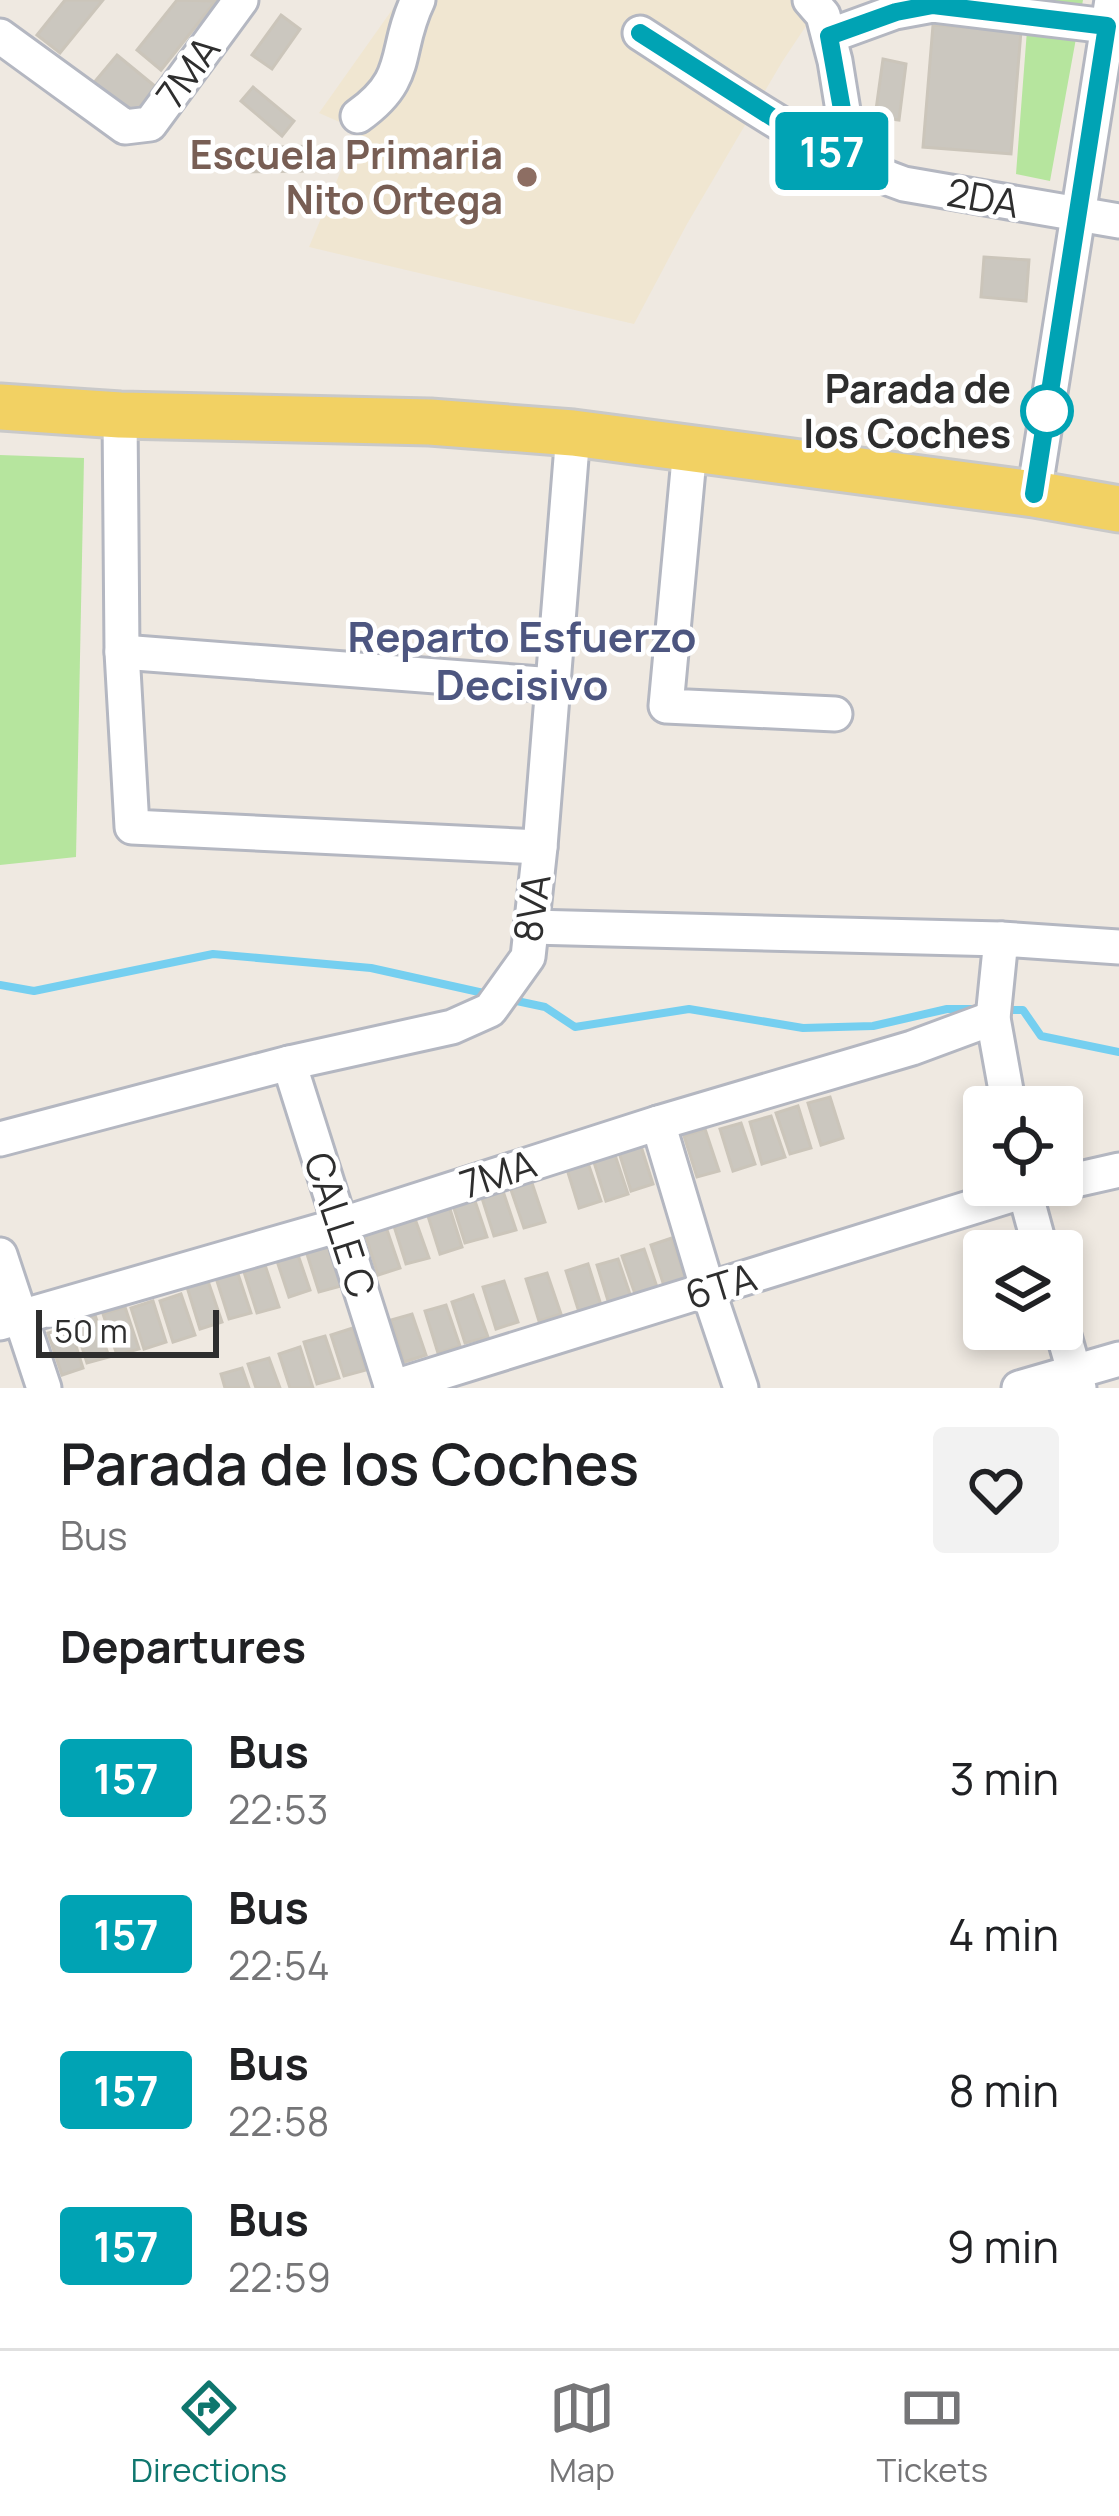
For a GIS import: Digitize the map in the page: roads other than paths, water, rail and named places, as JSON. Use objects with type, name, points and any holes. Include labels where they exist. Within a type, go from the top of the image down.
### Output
[{"type":"main road","points":[[0,407],[120,415],[430,422],[573,433],[1119,509]]},
{"type":"street","name":"7MA","points":[[0,36],[125,128],[150,124],[241,0]]},
{"type":"street","points":[[358,116],[380,100],[395,77],[418,0]]},
{"type":"street","points":[[810,0],[823,16],[829,36],[851,160]]},
{"type":"street","points":[[829,36],[896,12],[933,5],[1109,13],[1034,494]]},
{"type":"street","name":"2DA","points":[[640,33],[808,140],[876,174],[904,184],[1119,221]]},
{"type":"street","points":[[120,415],[122,652],[132,827],[541,847]]},
{"type":"street","name":"8VA","points":[[0,1139],[289,1063],[452,1027],[490,1010],[528,957],[573,433]]},
{"type":"street","points":[[690,448],[667,706],[835,714]]},
{"type":"street","points":[[122,652],[554,686]]},
{"type":"street","points":[[531,927],[1001,939],[1119,947]]},
{"type":"street","points":[[1001,939],[993,1010],[1006,1086]]},
{"type":"street","name":"7MA","points":[[10,1320],[340,1225],[912,1048],[993,1010]]},
{"type":"street","name":"CALLE C","points":[[289,1063],[392,1388]]},
{"type":"street","points":[[658,1123],[741,1388]]},
{"type":"street","points":[[1083,1178],[1119,1170]]},
{"type":"street","name":"6TA","points":[[392,1388],[973,1206]]},
{"type":"street","points":[[0,1255],[10,1320],[44,1388]]},
{"type":"street","points":[[1068,1350],[1076,1380]]},
{"type":"street","points":[[1019,1388],[1076,1380],[1119,1360]]},
{"type":"waterway","points":[[0,985],[34,991],[213,954],[371,968],[488,994]]},
{"type":"waterway","points":[[512,1000],[545,1007],[575,1027],[689,1009],[803,1028],[873,1026],[947,1009],[978,1009]]},
{"type":"waterway","points":[[1005,1010],[1023,1010],[1041,1036],[1119,1052]]},
{"type":"place","name":"Escuela Primaria Nito Ortega","points":[[527,177]]},
{"type":"place","name":"Parada de los Coches","points":[[1047,411]]},
{"type":"district","name":"Reparto Esfuerzo Decisivo","points":[[522,661]]}]
